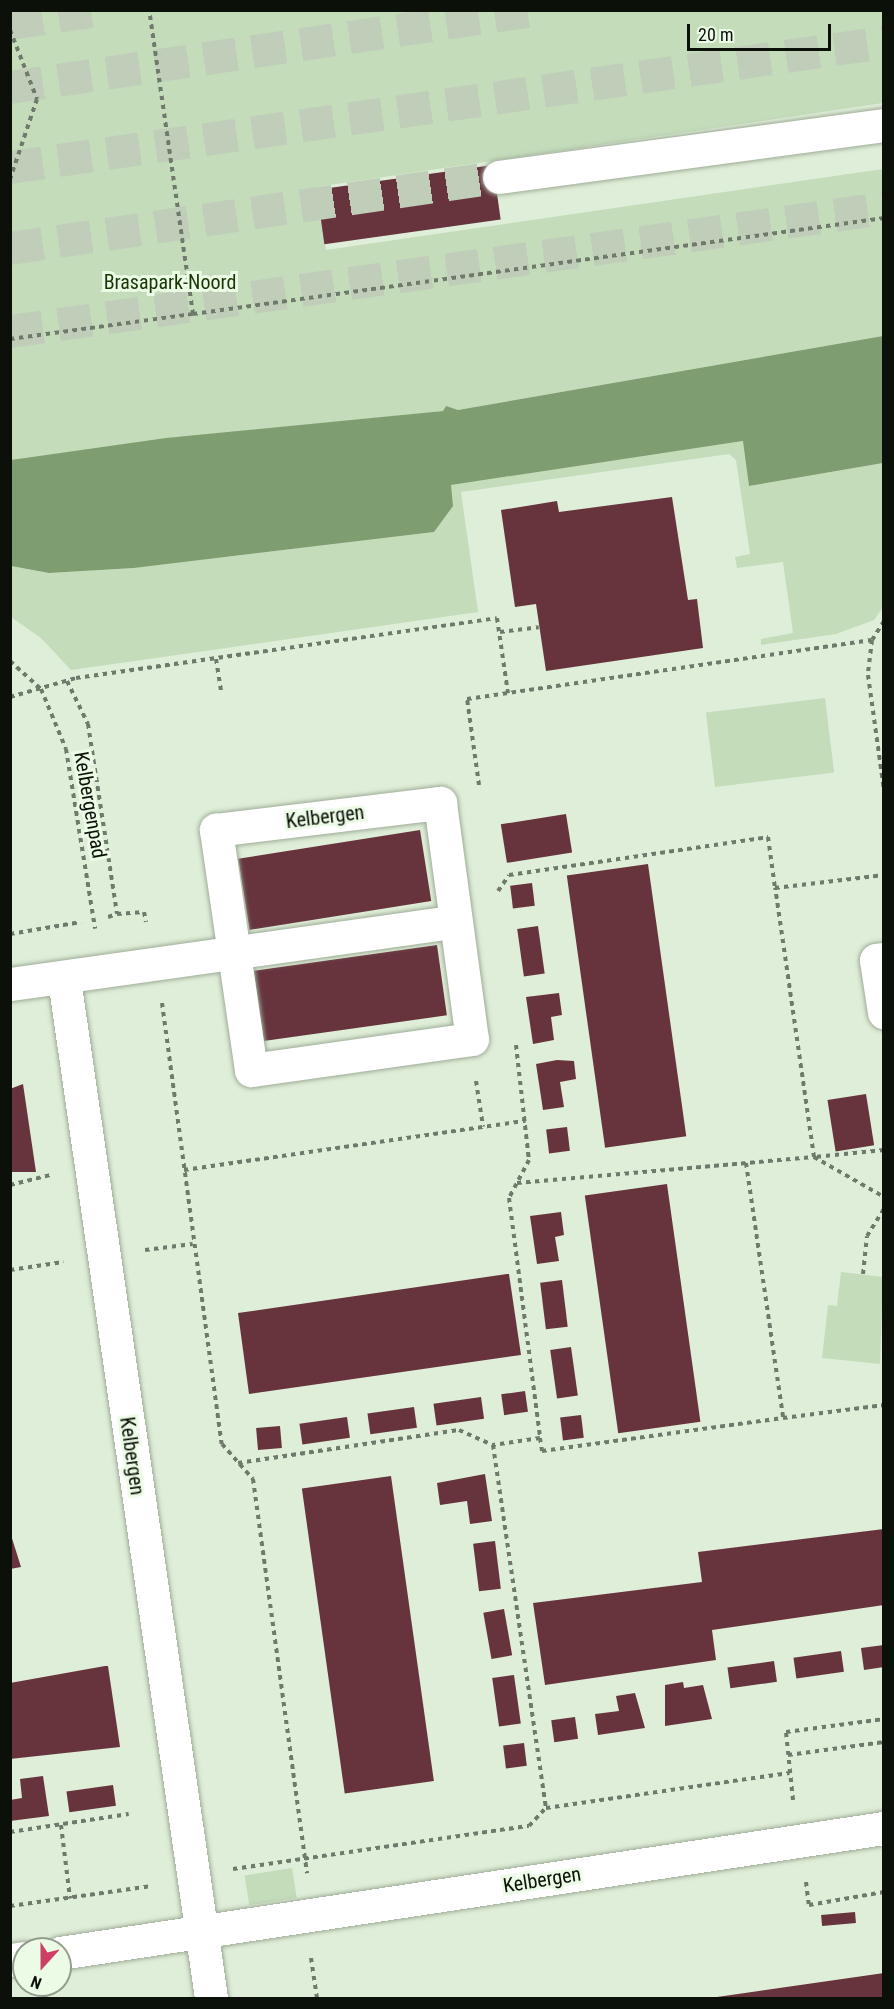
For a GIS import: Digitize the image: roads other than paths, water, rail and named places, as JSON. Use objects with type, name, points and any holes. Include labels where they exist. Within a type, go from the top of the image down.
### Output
[{"type":"main road","points":[[499,177],[884,125]]},
{"type":"main road","name":"Kelbergen","points":[[440,802],[472,1039],[251,1070],[232,954],[216,830],[440,802]]},
{"type":"main road","points":[[10,984],[64,979],[104,971],[456,921]]},
{"type":"main road","points":[[884,959],[876,960],[884,1012]]},
{"type":"main road","name":"Kelbergen","points":[[64,979],[211,1998]]},
{"type":"main road","name":"Kelbergen","points":[[72,1951],[884,1828]]},
{"type":"tunnel","points":[[10,23],[98,10]]},
{"type":"tunnel","points":[[10,87],[533,10]]},
{"type":"tunnel","points":[[10,167],[884,42]]},
{"type":"tunnel","points":[[10,248],[499,177]]},
{"type":"tunnel","points":[[10,331],[884,208]]},
{"type":"park label","name":"Brasapark-Noord","points":[[170,282]]}]
